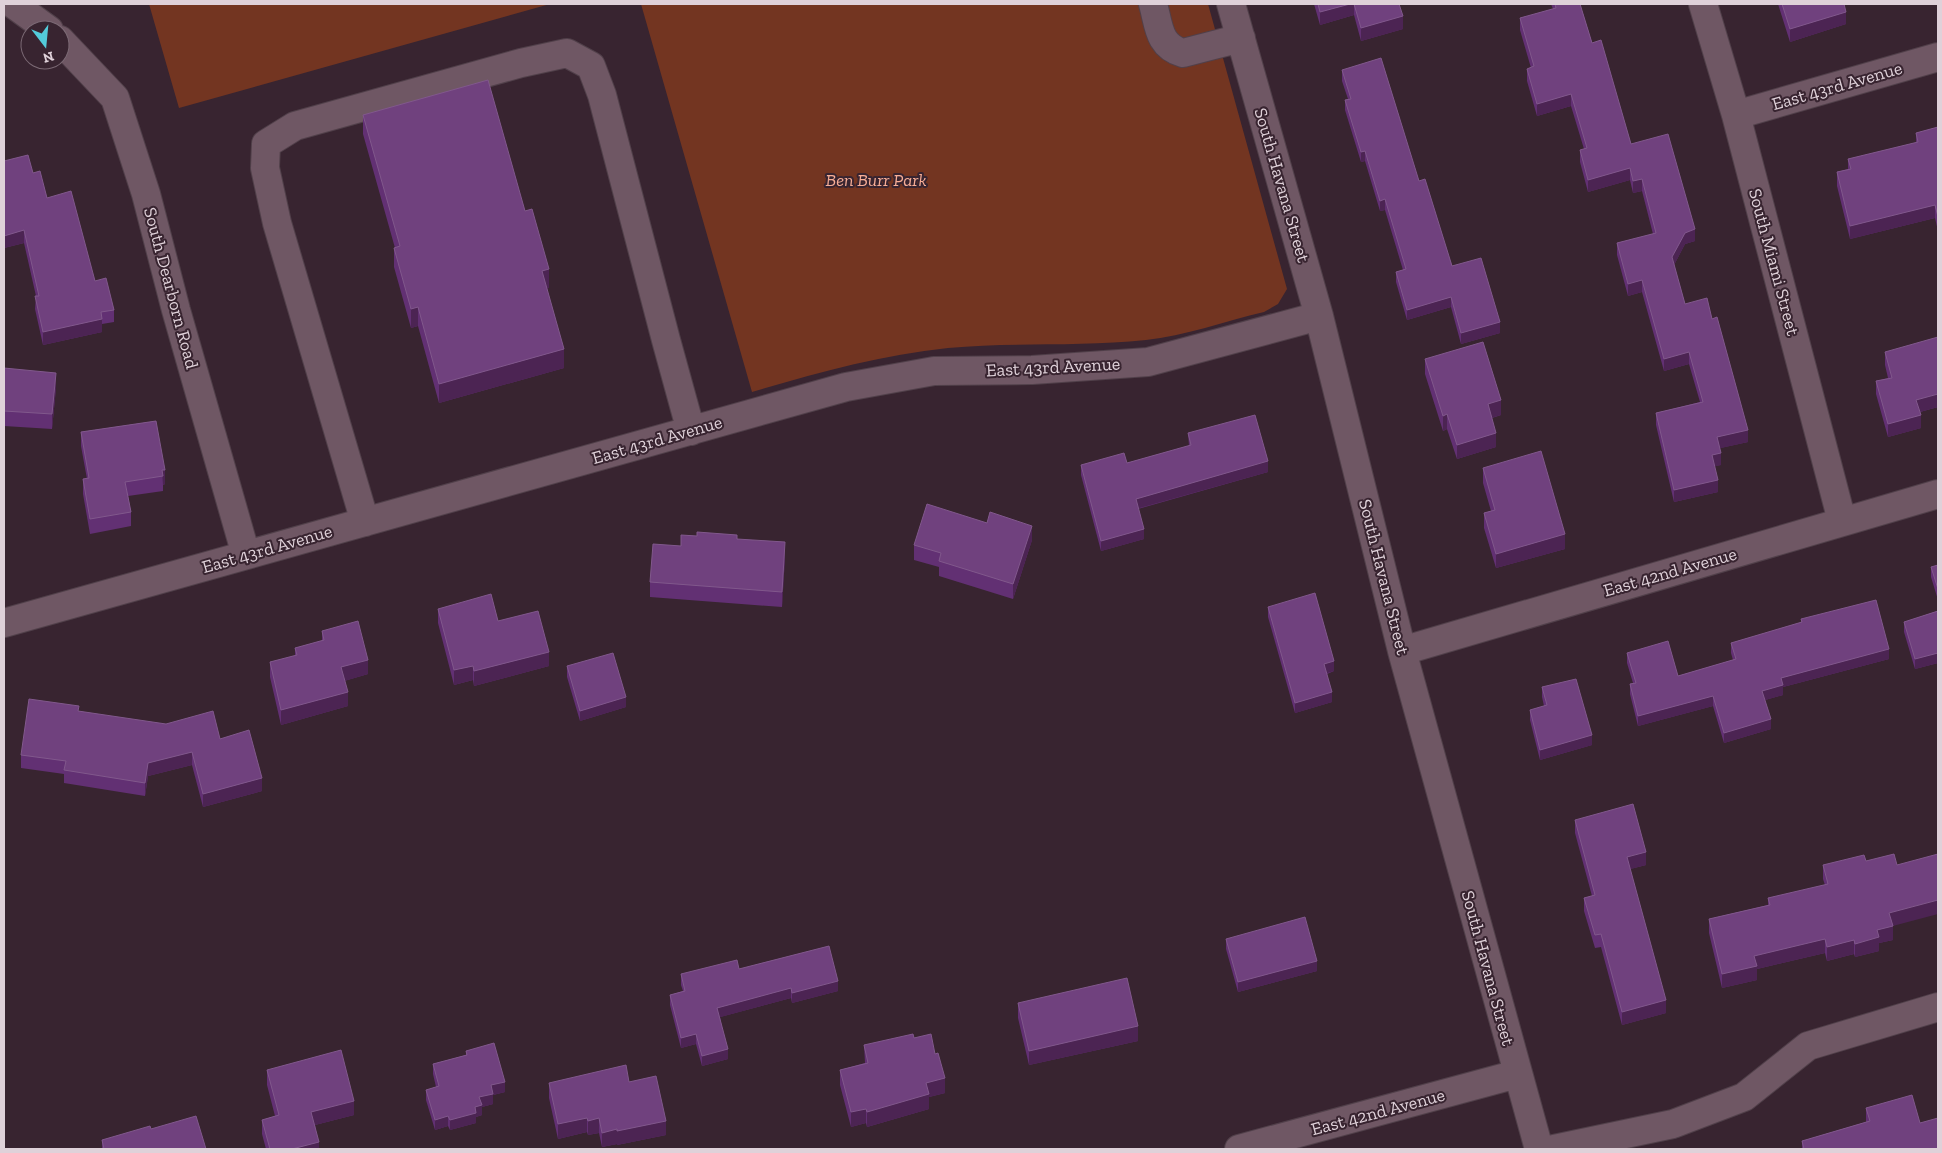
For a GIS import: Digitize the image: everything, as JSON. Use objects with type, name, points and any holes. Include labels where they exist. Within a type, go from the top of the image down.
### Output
[{"type":"street","points":[[13,4],[35,20]]},
{"type":"street","points":[[1153,4],[1164,42],[1174,50],[1183,52],[1241,38]]},
{"type":"street","name":"South Havana Street","points":[[1231,4],[1320,316],[1402,651],[1539,1149]]},
{"type":"street","name":"South Miami Street","points":[[1703,4],[1736,115],[1842,521]]},
{"type":"street","name":"South Dearborn Road","points":[[70,51],[115,98],[146,194],[176,310],[246,555]]},
{"type":"street","points":[[365,522],[277,223],[265,168],[266,144],[295,126],[521,63],[567,53],[591,66],[602,95],[691,430]]},
{"type":"street","name":"East 43rd Avenue","points":[[1736,115],[1938,57]]},
{"type":"street","name":"East 43rd Avenue","points":[[4,623],[846,387],[934,371],[1032,370],[1148,362],[1320,316]]},
{"type":"street","name":"East 42nd Avenue","points":[[1402,651],[1938,494]]},
{"type":"street","points":[[1554,1149],[1673,1124],[1744,1097],[1808,1046],[1938,1007]]},
{"type":"street","name":"East 42nd Avenue","points":[[1239,1149],[1517,1074]]},
{"type":"green space","points":[[149,4],[550,4],[179,108]]},
{"type":"green space","name":"Ben Burr Park","points":[[641,4],[1208,4],[1287,289],[1278,304],[1264,312],[1160,338],[1121,342],[973,346],[923,351],[849,366],[752,392]]},
{"type":"building","points":[[1318,4],[1350,4],[1320,12]]},
{"type":"building","points":[[1354,4],[1399,4],[1403,16],[1361,28]]},
{"type":"building","points":[[1555,4],[1580,4],[1592,43],[1601,40],[1631,144],[1668,134],[1695,229],[1685,233],[1672,257],[1685,304],[1707,298],[1712,319],[1717,317],[1748,430],[1717,437],[1721,453],[1712,455],[1718,480],[1674,490],[1656,413],[1703,402],[1689,352],[1664,359],[1642,280],[1628,284],[1617,243],[1656,233],[1642,179],[1633,181],[1630,168],[1588,180],[1580,150],[1587,148],[1571,94],[1537,104],[1527,69],[1534,66],[1520,18],[1556,8]]},
{"type":"building","points":[[1782,4],[1844,4],[1846,12],[1790,29]]},
{"type":"building","points":[[1381,58],[1419,181],[1425,179],[1452,266],[1481,258],[1500,322],[1461,333],[1451,297],[1407,310],[1396,272],[1406,269],[1385,199],[1380,201],[1365,151],[1361,152],[1345,100],[1351,99],[1342,70]]},
{"type":"building","points":[[488,80],[525,211],[532,209],[549,269],[542,271],[564,349],[439,384],[418,307],[411,309],[394,248],[400,246],[363,115]]},
{"type":"building","points":[[1938,127],[1938,217],[1935,205],[1850,226],[1837,172],[1851,169],[1848,159],[1918,142],[1916,133]]},
{"type":"building","points":[[28,155],[33,173],[40,171],[47,198],[71,191],[95,281],[106,278],[114,310],[101,312],[102,319],[43,332],[35,296],[39,296],[24,230],[4,236],[4,161]]},
{"type":"building","points":[[1938,337],[1938,394],[1916,400],[1921,415],[1888,424],[1876,381],[1892,378],[1885,352]]},
{"type":"building","points":[[1483,342],[1501,400],[1488,404],[1496,433],[1457,445],[1447,414],[1443,416],[1425,359]]},
{"type":"building","points":[[4,368],[56,373],[52,414],[4,411]]},
{"type":"building","points":[[1255,415],[1268,461],[1136,499],[1144,529],[1101,541],[1081,465],[1124,453],[1127,463],[1191,445],[1188,433]]},
{"type":"building","points":[[156,421],[165,470],[162,470],[163,476],[125,482],[131,512],[90,519],[83,479],[89,478],[81,432]]},
{"type":"building","points":[[1541,451],[1565,534],[1496,554],[1484,513],[1495,510],[1483,468]]},
{"type":"building","points":[[927,504],[987,523],[990,512],[1032,526],[1013,584],[939,561],[941,553],[914,545]]},
{"type":"building","points":[[697,532],[737,535],[737,539],[785,542],[782,592],[650,582],[653,544],[681,546],[681,535],[697,536]]},
{"type":"building","points":[[1938,565],[1938,589],[1931,567]]},
{"type":"building","points":[[1315,593],[1334,661],[1324,664],[1332,692],[1295,703],[1268,607]]},
{"type":"building","points":[[491,594],[498,621],[538,611],[549,652],[474,671],[473,666],[454,670],[438,609]]},
{"type":"building","points":[[1876,600],[1889,649],[1781,678],[1783,685],[1762,691],[1771,719],[1724,733],[1713,696],[1638,716],[1630,684],[1636,683],[1627,653],[1668,641],[1678,676],[1736,659],[1731,643],[1802,622],[1801,619]]},
{"type":"building","points":[[1938,611],[1938,653],[1915,659],[1904,622]]},
{"type":"building","points":[[358,621],[368,660],[341,667],[348,692],[281,710],[270,662],[297,655],[295,648],[324,640],[322,631]]},
{"type":"building","points":[[613,653],[626,697],[580,711],[567,666]]},
{"type":"building","points":[[1576,679],[1592,735],[1540,750],[1530,710],[1547,705],[1542,687]]},
{"type":"building","points":[[29,699],[79,706],[78,711],[166,724],[213,711],[220,739],[249,730],[262,778],[203,794],[192,752],[148,763],[145,783],[64,770],[66,761],[21,755]]},
{"type":"building","points":[[1633,804],[1646,852],[1627,857],[1666,1000],[1622,1012],[1601,934],[1595,935],[1584,898],[1595,895],[1575,820]]},
{"type":"building","points":[[1894,854],[1897,865],[1938,854],[1938,900],[1889,913],[1893,926],[1877,930],[1879,937],[1855,944],[1854,940],[1827,947],[1825,939],[1754,956],[1757,966],[1722,974],[1709,919],[1770,905],[1768,898],[1828,884],[1823,865],[1864,855],[1866,861]]},
{"type":"building","points":[[1305,917],[1317,961],[1238,982],[1226,939]]},
{"type":"building","points":[[829,946],[838,981],[792,993],[791,988],[717,1008],[728,1049],[702,1056],[696,1034],[681,1038],[670,995],[685,991],[681,974],[737,960],[739,969]]},
{"type":"building","points":[[1127,978],[1138,1026],[1029,1051],[1018,1003]]},
{"type":"building","points":[[913,1034],[914,1038],[931,1034],[935,1054],[938,1053],[945,1078],[926,1083],[929,1094],[867,1112],[866,1109],[851,1112],[840,1070],[868,1063],[864,1045]]},
{"type":"building","points":[[494,1043],[505,1082],[491,1085],[493,1094],[479,1097],[482,1105],[475,1107],[476,1113],[450,1120],[448,1116],[435,1120],[426,1090],[439,1086],[433,1064],[467,1055],[466,1051]]},
{"type":"building","points":[[341,1050],[354,1101],[311,1112],[319,1142],[292,1149],[270,1149],[262,1120],[279,1115],[267,1070]]},
{"type":"building","points":[[626,1065],[629,1082],[656,1076],[666,1121],[602,1133],[599,1118],[588,1121],[587,1118],[558,1124],[549,1083]]},
{"type":"building","points":[[1912,1095],[1920,1123],[1938,1118],[1938,1149],[1804,1149],[1802,1141],[1870,1121],[1866,1108]]},
{"type":"building","points":[[196,1116],[206,1149],[104,1149],[102,1140],[150,1126],[151,1129]]}]
